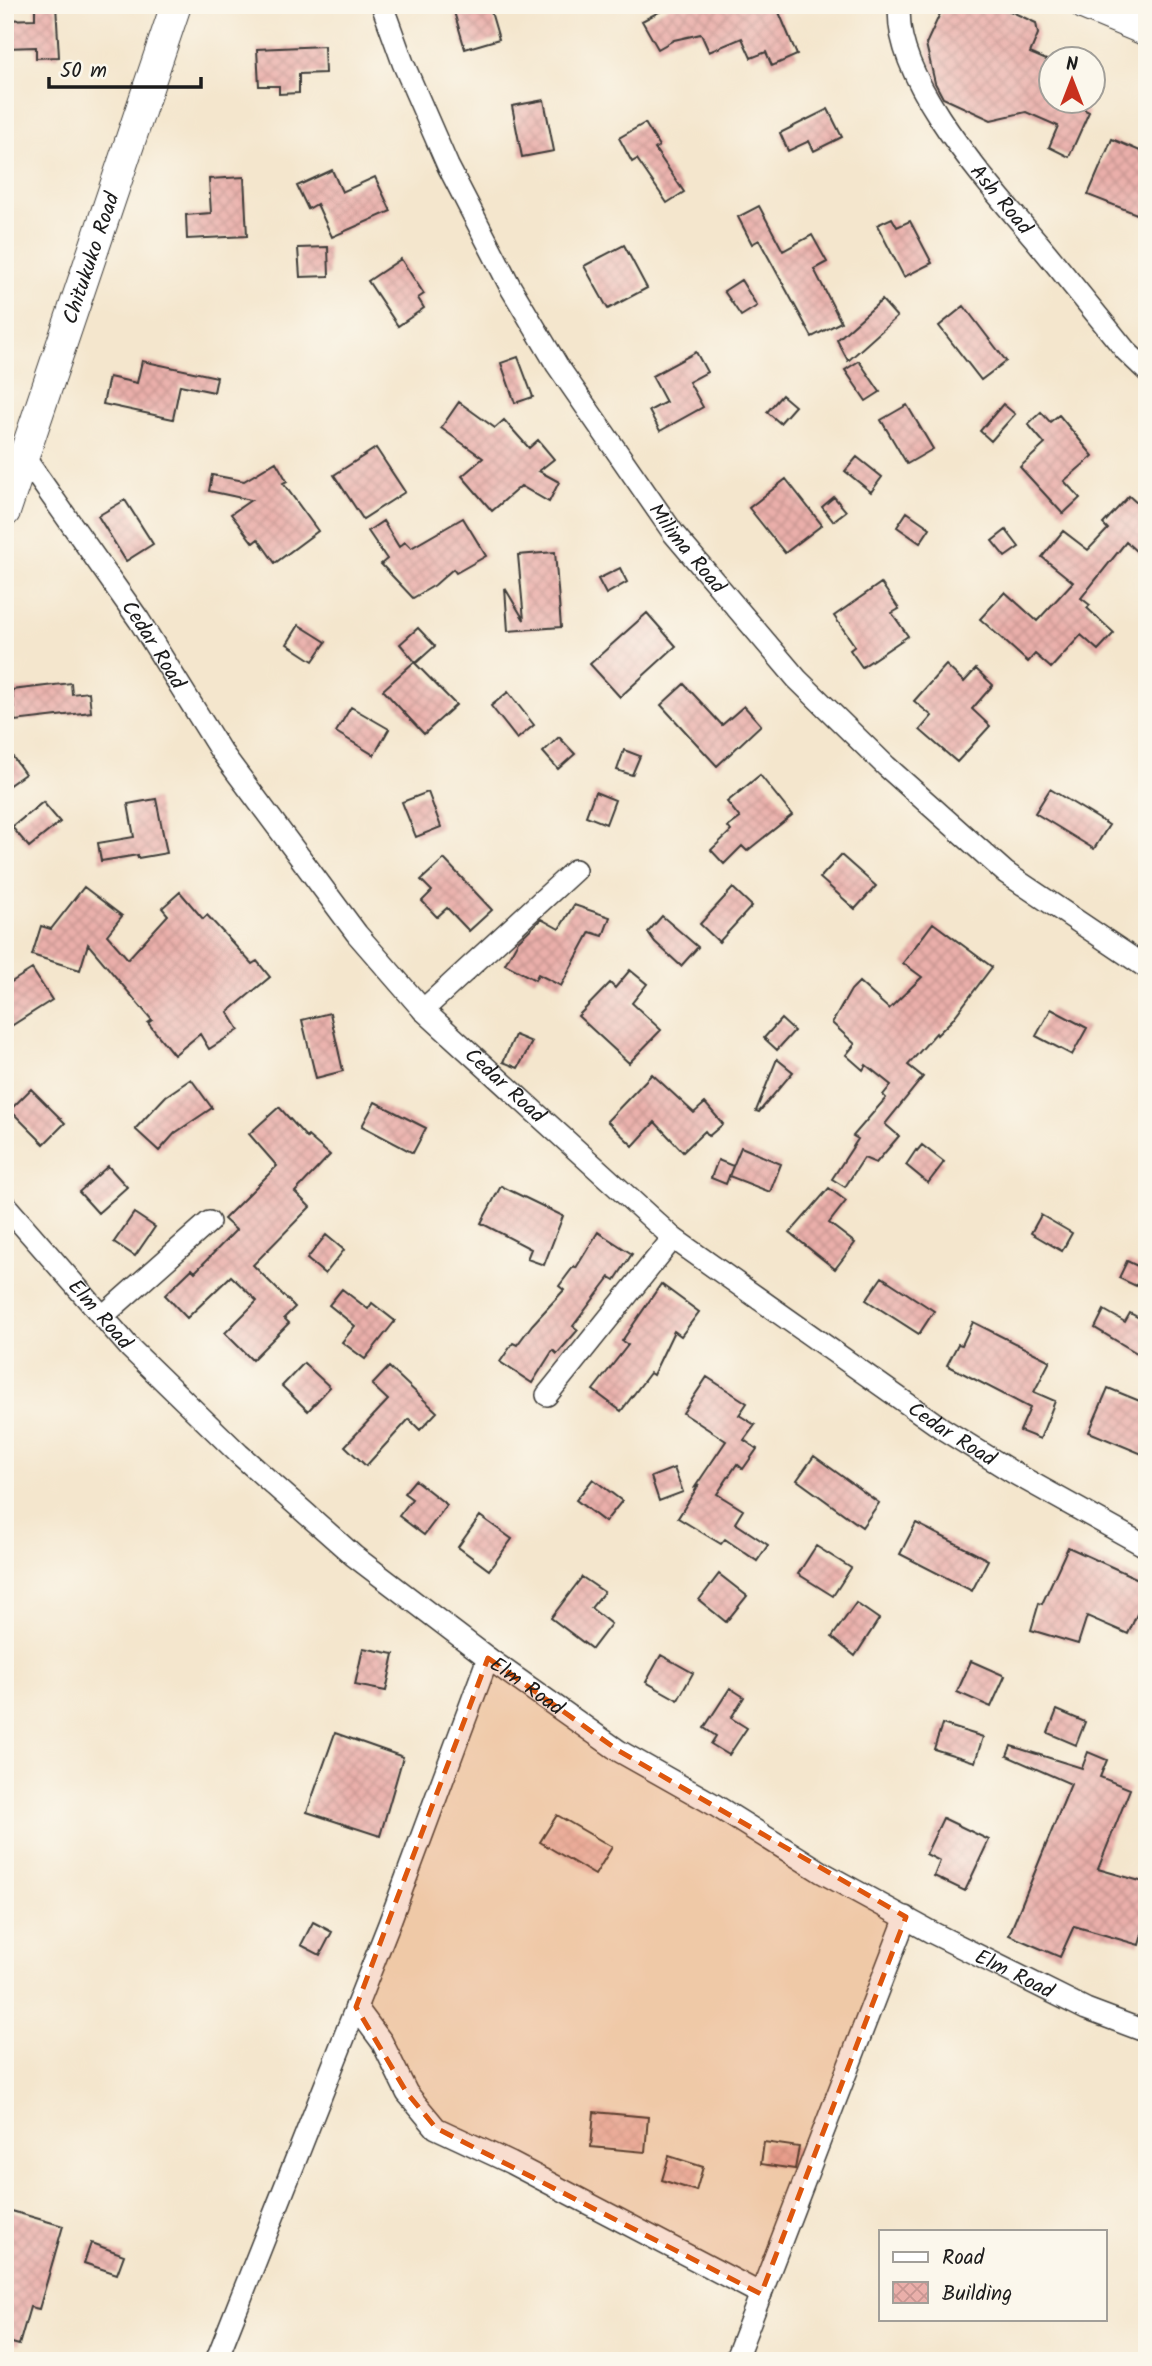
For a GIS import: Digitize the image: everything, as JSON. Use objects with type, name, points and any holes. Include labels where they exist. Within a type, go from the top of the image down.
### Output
[{"type":"street","name":"Chitukuko Road","points":[[5,512],[176,5]]},
{"type":"street","name":"Milima Road","points":[[382,5],[403,63],[448,166],[511,288],[557,365],[674,534],[797,679],[886,766],[1006,873],[1147,968]]},
{"type":"street","name":"Ash Road","points":[[900,5],[898,18],[904,44],[915,73],[945,126],[1126,351],[1147,371]]},
{"type":"street","points":[[1085,5],[1147,31]]},
{"type":"street","name":"Cedar Road","points":[[24,457],[139,620],[220,750],[357,934],[423,1010],[673,1238],[943,1429],[1014,1473],[1147,1547]]},
{"type":"street","points":[[423,1010],[575,870]]},
{"type":"street","name":"Elm Road","points":[[5,1205],[131,1349],[249,1464],[354,1556],[488,1658],[619,1751],[713,1804],[823,1873],[931,1932],[1086,2009],[1147,2032]]},
{"type":"street","points":[[103,1316],[209,1222]]},
{"type":"street","points":[[547,1395],[673,1238]]},
{"type":"street","points":[[216,2361],[356,2007],[488,1658]]},
{"type":"street","points":[[734,2361],[906,1917]]},
{"type":"street","points":[[356,2007],[382,2042],[407,2093],[436,2128],[511,2163],[761,2294]]},
{"type":"highlighted area","points":[[488,1658],[619,1751],[906,1917],[761,2294],[436,2128],[407,2093],[356,2007]]},
{"type":"building","points":[[35,5],[56,5],[59,57],[36,58],[36,47],[5,48],[5,20],[35,19]]},
{"type":"building","points":[[452,5],[489,5],[499,39],[465,49]]},
{"type":"building","points":[[672,5],[776,5],[797,55],[772,66],[766,52],[751,58],[742,38],[709,52],[701,34],[674,40],[658,49],[642,21]]},
{"type":"building","points":[[944,5],[997,5],[1036,23],[1038,34],[1030,53],[1036,56],[1036,116],[1087,116],[1069,157],[1049,147],[1058,126],[1026,112],[991,120],[943,98],[935,83],[926,44]]},
{"type":"building","points":[[324,46],[325,73],[299,74],[299,93],[279,94],[279,86],[259,86],[257,49]]},
{"type":"building","points":[[544,100],[554,151],[522,157],[512,106]]},
{"type":"building","points":[[828,109],[842,137],[814,151],[809,141],[788,151],[780,133]]},
{"type":"building","points":[[645,123],[659,146],[655,149],[684,192],[667,203],[637,159],[632,162],[619,138]]},
{"type":"building","points":[[1112,139],[1147,154],[1147,218],[1088,195]]},
{"type":"building","points":[[332,170],[342,192],[375,177],[391,211],[332,237],[317,204],[308,209],[297,186]]},
{"type":"building","points":[[244,177],[247,236],[187,239],[186,215],[211,213],[209,179]]},
{"type":"building","points":[[759,206],[783,251],[812,235],[827,262],[814,269],[841,322],[812,337],[759,240],[752,244],[738,217]]},
{"type":"building","points":[[892,218],[897,227],[910,221],[932,263],[904,277],[877,225]]},
{"type":"building","points":[[624,245],[647,288],[608,309],[584,266]]},
{"type":"building","points":[[328,247],[329,276],[300,277],[298,248]]},
{"type":"building","points":[[401,259],[424,294],[418,298],[424,308],[398,326],[368,281]]},
{"type":"building","points":[[741,280],[757,306],[741,316],[724,291]]},
{"type":"building","points":[[882,300],[897,317],[848,361],[837,340]]},
{"type":"building","points":[[964,306],[1006,361],[981,380],[939,326]]},
{"type":"building","points":[[696,352],[707,372],[689,382],[703,407],[660,431],[649,411],[666,402],[652,376]]},
{"type":"building","points":[[518,357],[533,397],[515,403],[501,363]]},
{"type":"building","points":[[142,361],[217,377],[214,392],[180,385],[173,419],[103,404],[109,377],[137,383]]},
{"type":"building","points":[[859,361],[880,392],[866,401],[845,370]]},
{"type":"building","points":[[782,395],[795,406],[780,423],[767,412]]},
{"type":"building","points":[[459,402],[495,428],[504,420],[529,448],[538,440],[554,459],[539,471],[559,482],[549,502],[521,486],[492,511],[462,476],[483,458],[441,428]]},
{"type":"building","points":[[1003,404],[1015,414],[991,441],[980,431]]},
{"type":"building","points":[[907,405],[933,449],[907,464],[881,420]]},
{"type":"building","points":[[1041,412],[1050,422],[1059,415],[1093,456],[1064,481],[1080,498],[1063,514],[1020,467],[1045,444],[1028,424]]},
{"type":"building","points":[[376,448],[405,492],[363,519],[334,475]]},
{"type":"building","points":[[857,457],[882,477],[871,492],[845,471]]},
{"type":"building","points":[[276,462],[287,481],[283,483],[318,531],[275,563],[258,539],[253,543],[231,514],[251,500],[209,491],[212,475],[244,481]]},
{"type":"building","points":[[786,479],[822,525],[785,553],[749,508]]},
{"type":"building","points":[[1129,496],[1147,512],[1147,561],[1126,542],[1081,598],[1090,605],[1087,608],[1114,633],[1098,650],[1081,635],[1051,668],[1035,654],[1028,662],[980,619],[1005,592],[1037,621],[1073,582],[1042,557],[1063,531],[1088,550],[1108,529],[1103,524]]},
{"type":"building","points":[[834,497],[846,511],[833,521],[822,507]]},
{"type":"building","points":[[125,500],[153,544],[126,561],[98,516]]},
{"type":"building","points":[[907,512],[930,528],[920,543],[897,527]]},
{"type":"building","points":[[463,518],[486,556],[456,573],[453,569],[435,585],[413,598],[381,564],[387,559],[368,531],[383,521],[399,547],[405,542],[411,548]]},
{"type":"building","points":[[1006,530],[1019,547],[1005,557],[992,541]]},
{"type":"building","points":[[555,552],[561,627],[508,631],[505,588],[524,620],[518,555]]},
{"type":"building","points":[[620,568],[627,582],[606,594],[598,579]]},
{"type":"building","points":[[881,583],[899,609],[892,613],[908,636],[862,667],[850,650],[855,646],[834,616]]},
{"type":"building","points":[[647,613],[676,646],[620,697],[590,664]]},
{"type":"building","points":[[299,625],[326,642],[313,661],[287,644]]},
{"type":"building","points":[[418,628],[435,646],[416,663],[400,644]]},
{"type":"building","points":[[414,662],[456,705],[424,734],[383,690]]},
{"type":"building","points":[[946,665],[964,682],[976,669],[993,685],[972,709],[990,726],[957,762],[920,730],[932,716],[914,701]]},
{"type":"building","points":[[71,683],[72,694],[89,692],[91,712],[15,721],[12,690]]},
{"type":"building","points":[[684,684],[722,725],[744,706],[761,725],[717,766],[661,705]]},
{"type":"building","points":[[508,692],[534,725],[517,739],[491,706]]},
{"type":"building","points":[[351,707],[389,729],[374,755],[336,732]]},
{"type":"building","points":[[559,737],[575,754],[558,769],[543,752]]},
{"type":"building","points":[[5,746],[25,774],[5,788]]},
{"type":"building","points":[[624,750],[640,756],[632,775],[617,770]]},
{"type":"building","points":[[760,775],[792,815],[747,851],[742,846],[724,864],[711,850],[731,831],[728,827],[740,818],[727,802]]},
{"type":"building","points":[[1050,789],[1109,825],[1094,849],[1035,813]]},
{"type":"building","points":[[428,792],[441,827],[416,837],[402,802]]},
{"type":"building","points":[[595,792],[615,800],[606,824],[586,816]]},
{"type":"building","points":[[156,799],[167,853],[101,861],[98,843],[134,837],[128,804]]},
{"type":"building","points":[[43,802],[60,822],[29,847],[12,827]]},
{"type":"building","points":[[841,855],[876,886],[855,909],[820,878]]},
{"type":"building","points":[[444,859],[492,910],[469,931],[447,908],[437,917],[422,901],[432,891],[421,880]]},
{"type":"building","points":[[84,887],[122,916],[107,935],[128,959],[168,915],[162,908],[180,892],[203,919],[207,915],[252,964],[257,961],[270,977],[228,1012],[239,1030],[209,1049],[200,1034],[174,1055],[148,1023],[152,1020],[88,944],[80,970],[32,955],[41,926],[51,929]]},
{"type":"building","points":[[733,888],[752,906],[719,942],[700,924]]},
{"type":"building","points":[[574,905],[610,917],[603,936],[590,932],[561,986],[538,974],[535,980],[505,964],[518,941],[541,919],[559,929]]},
{"type":"building","points":[[662,916],[698,947],[681,966],[648,932]]},
{"type":"building","points":[[933,923],[992,967],[952,1020],[937,1035],[936,1033],[908,1065],[923,1077],[885,1124],[899,1136],[876,1163],[864,1158],[845,1187],[832,1179],[858,1139],[853,1136],[886,1098],[883,1095],[891,1085],[866,1065],[863,1070],[846,1055],[855,1044],[832,1023],[851,990],[859,982],[889,1009],[922,977],[903,963]]},
{"type":"building","points":[[32,969],[52,1000],[5,1030],[5,986]]},
{"type":"building","points":[[630,970],[647,984],[632,1003],[661,1030],[629,1063],[578,1016],[610,983],[615,988]]},
{"type":"building","points":[[1051,1009],[1087,1028],[1072,1055],[1036,1036]]},
{"type":"building","points":[[330,1013],[343,1071],[316,1078],[302,1020]]},
{"type":"building","points":[[781,1019],[794,1031],[777,1050],[764,1038]]},
{"type":"building","points":[[515,1035],[532,1042],[518,1068],[503,1062]]},
{"type":"building","points":[[777,1059],[793,1072],[759,1112],[756,1111]]},
{"type":"building","points":[[652,1074],[694,1113],[705,1103],[723,1124],[709,1136],[705,1131],[683,1152],[655,1122],[633,1146],[607,1121]]},
{"type":"building","points":[[191,1079],[212,1108],[175,1133],[159,1151],[135,1129],[166,1096]]},
{"type":"building","points":[[31,1089],[65,1123],[44,1144],[10,1110]]},
{"type":"building","points":[[375,1102],[426,1128],[413,1153],[362,1126]]},
{"type":"building","points":[[279,1107],[307,1138],[308,1136],[330,1155],[295,1192],[310,1207],[253,1265],[295,1307],[284,1318],[289,1323],[252,1360],[225,1333],[257,1301],[231,1276],[187,1318],[165,1295],[192,1269],[195,1272],[236,1230],[224,1219],[277,1166],[249,1134]]},
{"type":"building","points":[[922,1145],[944,1162],[928,1183],[906,1165]]},
{"type":"building","points":[[741,1147],[781,1164],[770,1192],[729,1176]]},
{"type":"building","points":[[718,1160],[733,1166],[726,1184],[711,1178]]},
{"type":"building","points":[[108,1166],[127,1187],[98,1213],[79,1192]]},
{"type":"building","points":[[501,1186],[563,1216],[544,1265],[527,1259],[531,1249],[481,1223]]},
{"type":"building","points":[[829,1188],[846,1201],[829,1223],[855,1243],[835,1269],[790,1233]]},
{"type":"building","points":[[134,1213],[155,1227],[135,1256],[114,1242]]},
{"type":"building","points":[[1041,1215],[1072,1233],[1062,1251],[1031,1233]]},
{"type":"building","points":[[598,1232],[632,1254],[615,1280],[610,1277],[573,1326],[578,1330],[557,1354],[553,1350],[532,1383],[500,1362],[513,1343],[517,1345],[564,1290],[559,1286],[574,1266],[576,1268]]},
{"type":"building","points":[[326,1235],[344,1250],[325,1274],[307,1259]]},
{"type":"building","points":[[1127,1261],[1144,1269],[1136,1286],[1119,1278]]},
{"type":"building","points":[[882,1277],[934,1311],[919,1334],[866,1300]]},
{"type":"building","points":[[661,1284],[699,1312],[681,1336],[674,1331],[653,1375],[650,1373],[621,1411],[593,1390],[628,1345],[622,1341]]},
{"type":"building","points":[[342,1289],[368,1309],[372,1303],[395,1321],[365,1359],[342,1342],[355,1326],[329,1305]]},
{"type":"building","points":[[1104,1310],[1125,1322],[1130,1313],[1147,1322],[1147,1359],[1095,1328]]},
{"type":"building","points":[[973,1322],[1050,1361],[1034,1392],[1055,1401],[1040,1439],[1020,1431],[1030,1408],[947,1365],[958,1344],[962,1345]]},
{"type":"building","points":[[304,1363],[330,1387],[308,1411],[282,1386]]},
{"type":"building","points":[[389,1367],[437,1412],[420,1430],[409,1419],[366,1466],[345,1446],[388,1400],[372,1385]]},
{"type":"building","points":[[707,1377],[747,1403],[739,1415],[755,1425],[744,1440],[757,1449],[743,1469],[737,1464],[717,1494],[743,1510],[735,1523],[768,1545],[757,1561],[725,1539],[721,1544],[678,1518],[726,1441],[683,1413]]},
{"type":"building","points":[[1108,1388],[1147,1404],[1147,1456],[1089,1432]]},
{"type":"building","points":[[814,1456],[879,1503],[862,1527],[797,1480]]},
{"type":"building","points":[[674,1468],[683,1492],[659,1501],[651,1477]]},
{"type":"building","points":[[593,1479],[622,1501],[605,1522],[576,1500]]},
{"type":"building","points":[[415,1480],[447,1505],[424,1535],[399,1516],[412,1499],[404,1493]]},
{"type":"building","points":[[480,1516],[512,1539],[489,1570],[458,1547]]},
{"type":"building","points":[[916,1523],[988,1560],[972,1591],[900,1554]]},
{"type":"building","points":[[816,1546],[851,1568],[833,1596],[798,1574]]},
{"type":"building","points":[[1068,1547],[1147,1583],[1147,1592],[1128,1634],[1087,1616],[1078,1644],[1031,1630],[1039,1603],[1042,1604]]},
{"type":"building","points":[[719,1574],[747,1596],[726,1622],[699,1600]]},
{"type":"building","points":[[582,1577],[604,1592],[591,1608],[611,1624],[592,1649],[551,1618]]},
{"type":"building","points":[[856,1603],[879,1619],[855,1656],[832,1637]]},
{"type":"building","points":[[363,1648],[394,1654],[386,1691],[355,1685]]},
{"type":"building","points":[[661,1655],[693,1673],[678,1700],[646,1682]]},
{"type":"building","points":[[971,1661],[1005,1676],[991,1707],[957,1692]]},
{"type":"building","points":[[730,1688],[744,1697],[731,1718],[747,1728],[729,1755],[711,1744],[716,1736],[704,1728]]},
{"type":"building","points":[[1057,1710],[1085,1722],[1076,1745],[1048,1733]]},
{"type":"building","points":[[942,1724],[983,1737],[975,1762],[934,1749]]},
{"type":"building","points":[[335,1733],[403,1757],[380,1836],[307,1812]]},
{"type":"building","points":[[1011,1746],[1082,1768],[1088,1752],[1107,1760],[1100,1777],[1130,1789],[1098,1869],[1147,1883],[1147,1917],[1139,1945],[1074,1926],[1060,1957],[1009,1935],[1071,1784],[1007,1756]]},
{"type":"building","points":[[557,1815],[612,1847],[595,1875],[540,1842]]},
{"type":"building","points":[[943,1818],[989,1840],[965,1891],[934,1876],[940,1861],[926,1854]]},
{"type":"building","points":[[313,1922],[332,1932],[320,1955],[301,1945]]},
{"type":"building","points":[[594,2112],[648,2117],[645,2152],[591,2147]]},
{"type":"building","points":[[764,2142],[799,2147],[795,2169],[761,2164]]},
{"type":"building","points":[[669,2156],[703,2167],[696,2191],[662,2180]]},
{"type":"building","points":[[5,2209],[63,2226],[39,2309],[30,2307],[19,2345],[5,2341]]},
{"type":"building","points":[[91,2243],[124,2255],[117,2274],[84,2263]]}]
